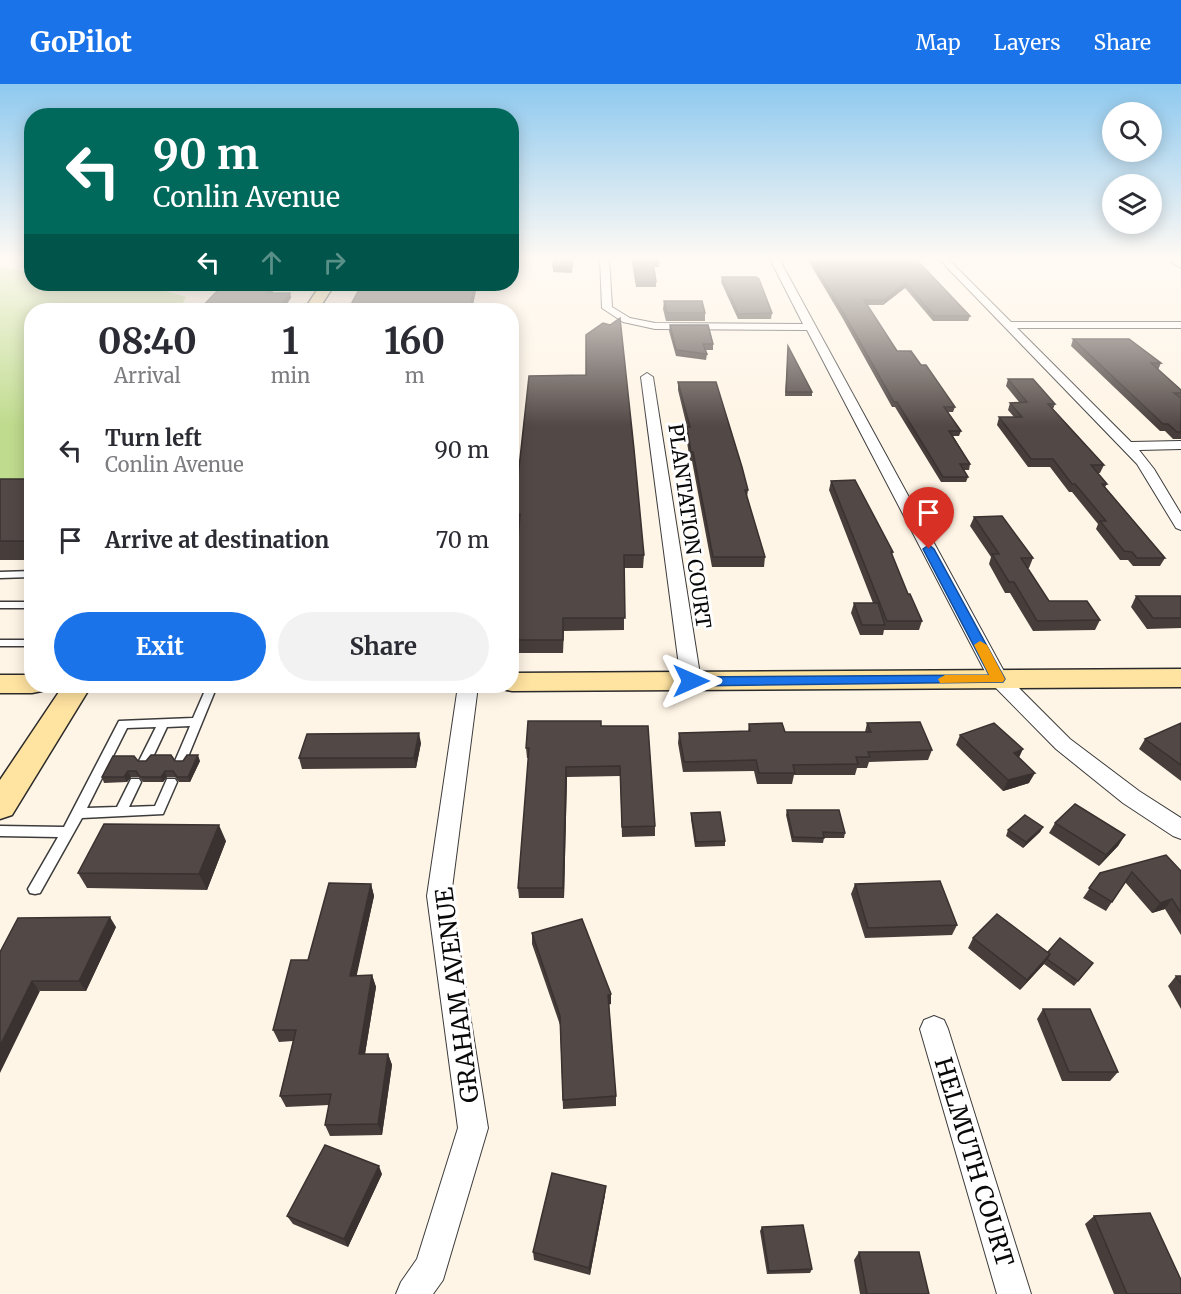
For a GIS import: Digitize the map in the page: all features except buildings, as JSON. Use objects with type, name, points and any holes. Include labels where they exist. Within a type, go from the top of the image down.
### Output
[{"type":"street","points":[[615,313],[627,321],[655,326],[811,327]]},
{"type":"street","points":[[804,313],[998,679],[1063,744],[1131,797],[1181,830]]},
{"type":"street","points":[[997,313],[1127,446],[1152,475],[1162,497],[1181,525]]},
{"type":"street","points":[[1009,325],[1181,325]]},
{"type":"street","name":"PLANTATION COURT","points":[[647,377],[691,681]]},
{"type":"street","points":[[1127,446],[1181,446]]},
{"type":"street","points":[[519,682],[1181,678]]},
{"type":"street","points":[[0,684],[24,684]]},
{"type":"street","points":[[0,806],[9,777],[72,693]]},
{"type":"street","name":"GRAHAM AVENUE","points":[[413,1294],[431,1268],[473,1128],[440,896],[467,693]]},
{"type":"street","name":"HELMUTH COURT","points":[[934,1029],[1014,1294]]},
{"type":"lane","points":[[0,574],[24,574]]},
{"type":"lane","points":[[0,605],[24,605]]},
{"type":"lane","points":[[0,643],[24,643]]},
{"type":"lane","points":[[181,761],[209,693]]},
{"type":"lane","points":[[35,889],[68,832],[123,724],[196,722]]},
{"type":"lane","points":[[145,761],[163,723]]},
{"type":"lane","points":[[121,812],[135,782]]},
{"type":"lane","points":[[78,813],[159,811],[171,782]]},
{"type":"lane","points":[[0,831],[68,832]]},
{"type":"green space","points":[[0,313],[24,313],[24,484],[0,485]]},
{"type":"slow traffic","points":[[945,679],[998,679],[980,645]]},
{"type":"route","points":[[691,681],[998,679],[929,549]]}]
